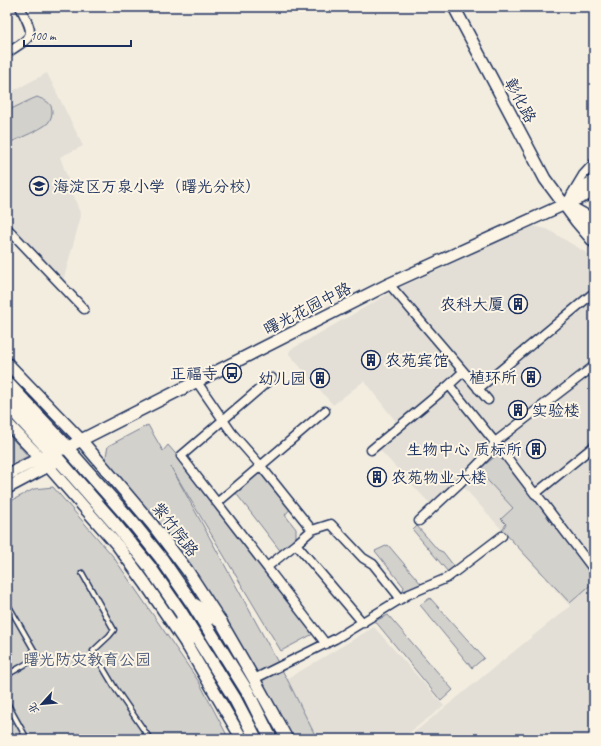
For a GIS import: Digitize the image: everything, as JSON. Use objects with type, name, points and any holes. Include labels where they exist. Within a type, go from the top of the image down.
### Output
[{"type":"highway","name":"紫竹院路","points":[[7,384],[67,448]]},
{"type":"highway","points":[[7,403],[50,459]]},
{"type":"main road","name":"紫竹院路","points":[[67,448],[133,523],[161,558],[192,603],[247,691],[271,739]]},
{"type":"main road","points":[[50,459],[114,523],[149,566],[180,611],[235,699],[256,739]]},
{"type":"main road","points":[[192,603],[221,622]]},
{"type":"main road","points":[[180,611],[187,645]]},
{"type":"street","points":[[7,53],[25,42],[30,36],[28,24],[20,7]]},
{"type":"street","name":"彰化路","points":[[454,7],[545,179],[594,242]]},
{"type":"street","points":[[565,204],[583,175],[594,163]]},
{"type":"street","points":[[565,204],[583,187],[594,182]]},
{"type":"street","name":"曙光花园中路","points":[[50,459],[81,440],[390,284],[594,192]]},
{"type":"street","name":"彰化路","points":[[565,204],[585,215],[594,225]]},
{"type":"street","points":[[7,228],[84,309]]},
{"type":"street","points":[[390,284],[488,400]]},
{"type":"street","points":[[478,389],[591,295],[594,298]]},
{"type":"street","name":"紫竹院路","points":[[7,363],[81,440],[152,524],[187,570],[221,622],[287,739]]},
{"type":"street","points":[[419,521],[460,483],[487,455],[495,442],[594,366]]},
{"type":"street","points":[[371,450],[463,372]]},
{"type":"street","points":[[272,378],[181,456],[326,644]]},
{"type":"street","points":[[197,382],[232,433],[260,465],[312,530]]},
{"type":"street","points":[[449,385],[538,496],[594,570]]},
{"type":"street","points":[[217,503],[325,411]]},
{"type":"street","points":[[7,423],[50,459],[118,546],[146,584],[187,645],[242,739]]},
{"type":"street","points":[[535,494],[594,446]]},
{"type":"street","points":[[7,475],[50,459]]},
{"type":"street","points":[[7,488],[50,459]]},
{"type":"street","points":[[267,567],[312,530],[331,524],[363,558],[373,564],[402,599]]},
{"type":"street","points":[[254,679],[326,644],[407,595],[447,578],[502,536]]},
{"type":"street","points":[[296,544],[363,622]]},
{"type":"lane","points":[[82,573],[114,630],[93,651],[150,739]]},
{"type":"lane","points":[[7,603],[38,657],[7,675]]},
{"type":"lane","points":[[7,703],[27,739]]},
{"type":"shaded area","name":"海淀区万泉小学（曙光分校）","points":[[47,73],[83,146],[60,157],[81,216],[63,281],[7,220],[7,94]]},
{"type":"shaded area","points":[[533,226],[547,229],[585,252],[594,261],[594,739],[406,739],[570,606],[460,483],[434,508],[376,446],[397,423],[364,381],[333,405],[289,354],[290,350],[397,289]]},
{"type":"shaded area","points":[[374,627],[444,706],[401,739],[317,739],[287,679]]},
{"type":"green space","points":[[37,97],[51,105],[52,112],[49,122],[31,133],[11,142],[7,141],[7,111]]},
{"type":"green space","points":[[148,425],[163,451],[168,445],[188,468],[313,634],[281,651],[171,467],[287,679],[317,739],[287,739],[193,572],[105,461],[108,446]]},
{"type":"green space","points":[[7,433],[28,456],[7,467]]},
{"type":"green space","points":[[501,452],[594,573],[594,582],[570,603],[502,530],[506,524],[501,519],[513,508],[478,470]]},
{"type":"green space","points":[[260,470],[291,508],[285,515],[296,529],[296,540],[282,553],[235,492]]},
{"type":"green space","name":"曙光防灾教育公园","points":[[53,487],[112,555],[199,682],[229,739],[7,739],[7,503],[34,489]]},
{"type":"green space","points":[[417,526],[438,550],[443,552],[454,566],[448,572],[413,530]]},
{"type":"green space","points":[[388,545],[422,585],[408,594],[403,590],[404,587],[375,551]]},
{"type":"green space","points":[[430,598],[484,658],[472,668],[420,605]]},
{"type":"green space","points":[[388,615],[453,690],[441,701],[375,621]]},
{"type":"place","name":"海淀区万泉小学（曙光分校）","points":[[39,186]]},
{"type":"place","name":"农科大厦","points":[[518,304]]},
{"type":"place","name":"农苑宾馆","points":[[371,360]]},
{"type":"place","name":"正福寺","points":[[232,373]]},
{"type":"place","name":"植环所","points":[[531,377]]},
{"type":"place","name":"幼儿园","points":[[320,378]]},
{"type":"place","name":"实验楼","points":[[518,410]]},
{"type":"place","name":"生物中心 质标所","points":[[536,449]]},
{"type":"place","name":"农苑物业大楼","points":[[377,477]]}]
